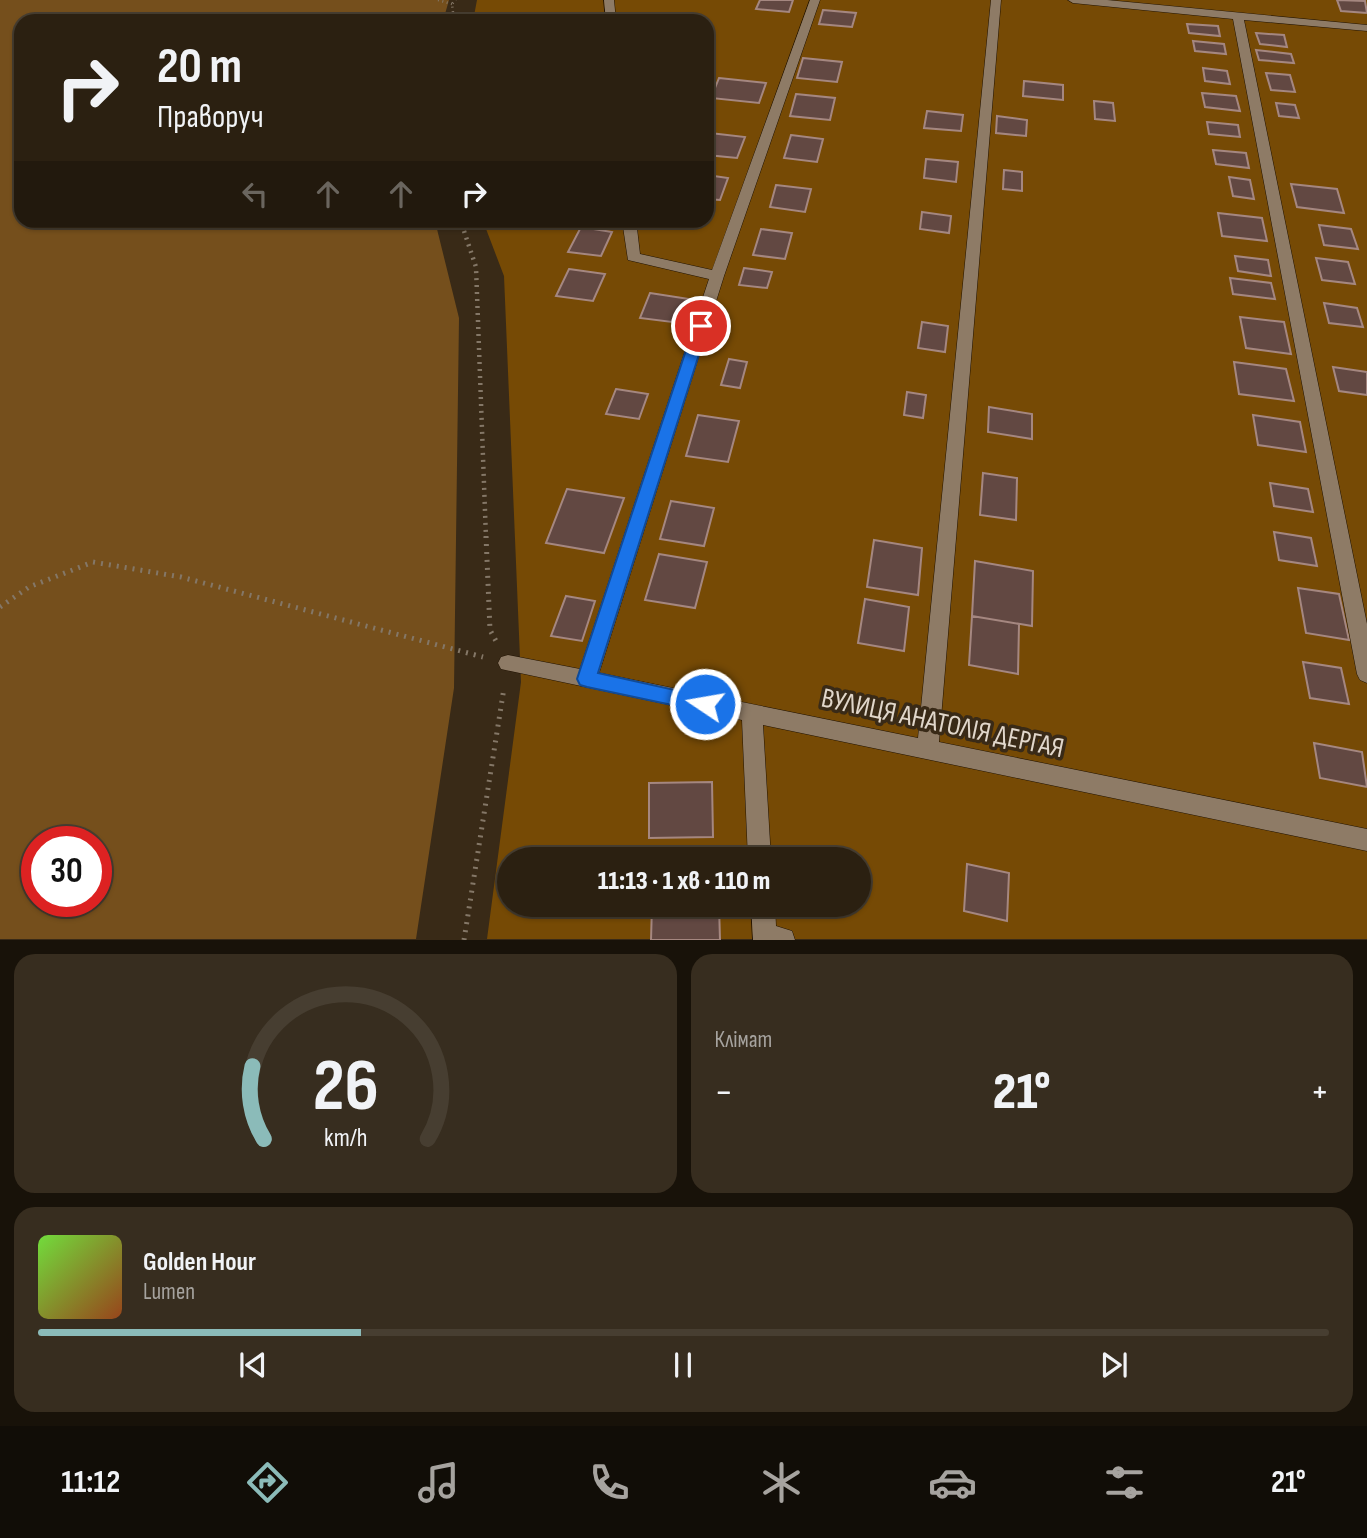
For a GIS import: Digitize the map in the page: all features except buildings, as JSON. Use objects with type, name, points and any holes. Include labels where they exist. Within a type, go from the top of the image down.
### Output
[{"type":"street","points":[[587,679],[717,276],[815,0]]},
{"type":"street","points":[[928,750],[996,0]]},
{"type":"street","points":[[1073,0],[1175,5],[1238,15],[1367,28]]},
{"type":"street","points":[[1238,15],[1367,674]]},
{"type":"street","points":[[630,228],[633,257],[717,276]]},
{"type":"street","name":"ВУЛИЦЯ АНАТОЛІЯ ДЕРГАЯ","points":[[508,663],[1367,839]]},
{"type":"street","points":[[752,713],[758,847]]},
{"type":"street","points":[[765,917],[771,938]]},
{"type":"path","points":[[438,0],[452,4]]},
{"type":"path","points":[[452,4],[456,0]]},
{"type":"path","points":[[452,4],[453,14]]},
{"type":"path","points":[[464,228],[476,267],[490,630],[508,663],[464,940]]},
{"type":"path","points":[[0,607],[29,587],[93,562],[181,577],[508,663]]},
{"type":"shaded area","points":[[0,0],[449,0],[445,14],[14,14],[14,228],[437,228],[459,318],[454,688],[416,939],[0,939]]},
{"type":"shaded area","points":[[477,0],[1367,0],[1367,939],[487,939],[497,863],[497,917],[871,917],[871,847],[499,847],[521,682],[504,276],[486,228],[714,228],[714,14],[474,14]]},
{"type":"route","points":[[701,326],[587,679],[705,704]]}]
